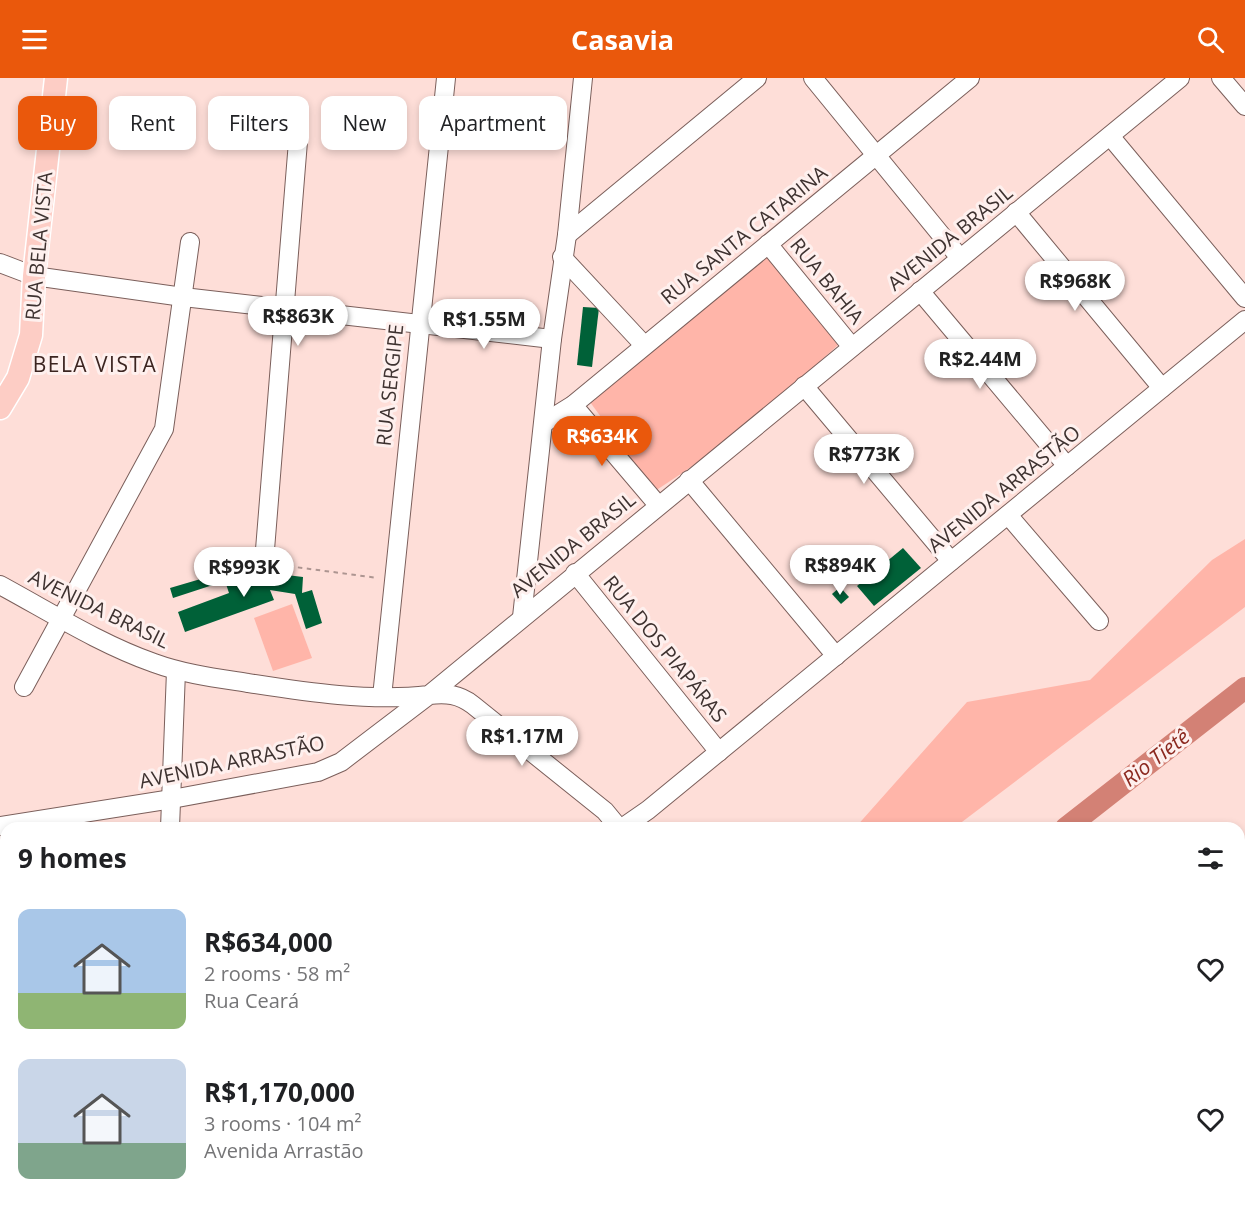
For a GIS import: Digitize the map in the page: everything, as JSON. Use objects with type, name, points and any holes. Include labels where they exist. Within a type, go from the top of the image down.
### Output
[{"type":"main road","name":"RUA BELA VISTA","points":[[0,408],[18,378],[31,335],[34,276],[56,78]]},
{"type":"street","name":"RUA SERGIPE","points":[[382,697],[419,326],[447,78]]},
{"type":"street","points":[[522,617],[552,339],[562,257],[567,236],[583,78]]},
{"type":"street","points":[[567,236],[757,78]]},
{"type":"street","points":[[813,78],[960,258]]},
{"type":"street","name":"RUA SANTA CATARINA","points":[[544,423],[573,405],[970,78]]},
{"type":"street","name":"AVENIDA BRASIL","points":[[0,585],[130,653],[176,671],[281,688],[382,697],[429,695],[1180,78]]},
{"type":"street","points":[[1221,78],[1245,106]]},
{"type":"street","points":[[1110,136],[1245,298]]},
{"type":"street","points":[[264,562],[282,310],[297,150]]},
{"type":"street","points":[[1016,212],[1162,388]]},
{"type":"street","points":[[24,687],[164,429],[190,242]]},
{"type":"street","name":"RUA BAHIA","points":[[768,244],[852,347]]},
{"type":"street","points":[[562,257],[644,345]]},
{"type":"street","points":[[0,263],[34,276],[183,297],[419,326],[552,339]]},
{"type":"street","points":[[920,291],[1067,466]]},
{"type":"street","name":"AVENIDA ARRASTÃO","points":[[629,822],[648,810],[1245,320]]},
{"type":"street","points":[[804,386],[951,561]]},
{"type":"street","points":[[573,405],[658,505]]},
{"type":"street","points":[[689,480],[836,656]]},
{"type":"street","points":[[1008,515],[1099,621]]},
{"type":"street","name":"RUA DOS PIAPÁRAS","points":[[575,573],[719,752]]},
{"type":"street","points":[[170,822],[176,671]]},
{"type":"street","name":"AVENIDA ARRASTÃO","points":[[25,822],[172,799],[318,772],[341,762],[429,695],[444,694],[464,698],[605,811],[615,822]]},
{"type":"path","points":[[264,562],[393,580]]},
{"type":"shaded area","points":[[765,254],[838,345],[750,422],[655,491],[590,402]]},
{"type":"shaded area","points":[[1245,539],[1245,607],[962,822],[860,822],[967,702],[1090,680],[1212,560]]},
{"type":"shaded area","points":[[292,604],[312,658],[273,671],[254,618]]},
{"type":"building","points":[[583,307],[599,308],[592,367],[577,365]]},
{"type":"building","points":[[903,548],[921,568],[874,606],[857,586]]},
{"type":"building","points":[[238,568],[244,588],[254,585],[254,571],[303,577],[302,593],[312,590],[322,623],[306,629],[295,594],[270,590],[274,600],[185,632],[178,612],[229,593],[225,581],[173,598],[170,588]]},
{"type":"building","points":[[840,587],[849,597],[841,604],[832,594]]},
{"type":"waterway","name":"Rio Tietê","points":[[1074,822],[1245,688]]},
{"type":"district","name":"BELA VISTA","points":[[95,365]]}]
